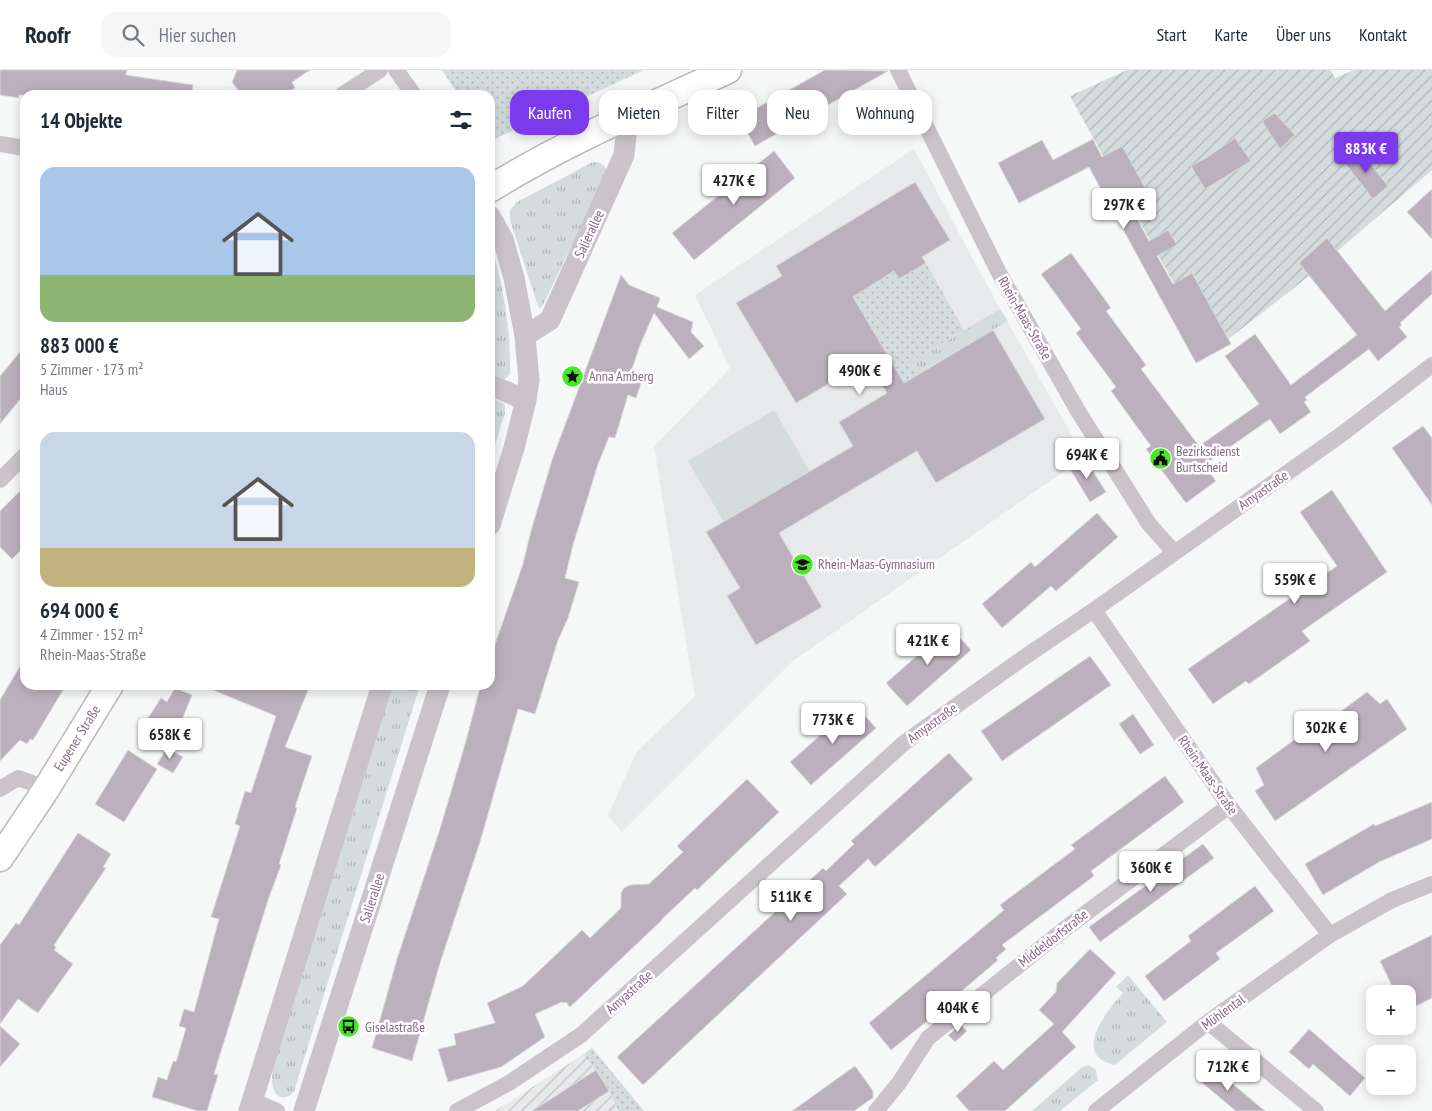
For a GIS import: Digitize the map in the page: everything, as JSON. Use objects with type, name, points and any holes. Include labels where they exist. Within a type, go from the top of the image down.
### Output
[{"type":"main road","points":[[678,94],[728,70]]},
{"type":"main road","points":[[495,186],[599,132]]},
{"type":"main road","name":"Eupener Straße","points":[[0,858],[107,690]]},
{"type":"street","points":[[350,90],[380,70]]},
{"type":"street","points":[[396,70],[410,90]]},
{"type":"street","name":"Rhein-Maas-Straße","points":[[898,70],[998,271],[1078,412],[1149,524],[1174,552]]},
{"type":"street","name":"Salierallee","points":[[525,336],[550,320],[624,155],[626,135]]},
{"type":"street","points":[[0,144],[20,147]]},
{"type":"street","points":[[495,225],[503,239],[514,278],[525,336],[529,380],[514,448],[495,509]]},
{"type":"street","name":"Amyastraße","points":[[457,1111],[509,1082],[581,1035],[904,744],[1358,422],[1432,365]]},
{"type":"street","points":[[495,387],[526,400]]},
{"type":"street","points":[[0,480],[20,460]]},
{"type":"street","name":"Rhein-Maas-Straße","points":[[1094,610],[1230,806],[1330,935]]},
{"type":"street","points":[[277,1111],[251,1106],[380,690]]},
{"type":"street","name":"Salierallee","points":[[304,1111],[438,690]]},
{"type":"street","points":[[0,789],[18,778],[32,783],[44,791]]},
{"type":"street","name":"Middeldorfstraße","points":[[876,1111],[899,1083],[928,1038],[1062,931],[1230,806]]},
{"type":"street","name":"Mühlental","points":[[1096,1111],[1208,1022],[1330,935],[1392,900],[1432,884]]},
{"type":"street","points":[[1208,1022],[1316,1111]]},
{"type":"shaded area","name":"Rhein-Maas-Gymnasium","points":[[914,149],[988,287],[1084,457],[793,661],[622,832],[608,816],[636,753],[695,696],[654,447],[730,368],[695,295]]},
{"type":"shaded area","points":[[584,1054],[609,1091],[619,1111],[495,1111]]},
{"type":"green space","points":[[442,70],[644,70],[589,95],[589,90],[510,90],[510,132],[495,139],[495,90],[456,90]]},
{"type":"green space","points":[[1127,70],[1331,70],[1335,78],[1354,70],[1432,70],[1432,170],[1299,284],[1212,352],[1070,96]]},
{"type":"green space","points":[[593,162],[604,165],[608,175],[543,305],[539,309],[510,220],[510,210],[517,202]]},
{"type":"green space","points":[[841,227],[875,283],[895,271],[900,279],[926,263],[964,330],[911,362],[918,374],[904,383],[819,241]]},
{"type":"green space","points":[[495,259],[508,323],[510,374],[504,380],[495,379]]},
{"type":"green space","points":[[1000,309],[1008,321],[918,374],[911,362]]},
{"type":"green space","points":[[495,400],[503,403],[505,413],[495,444]]},
{"type":"green space","points":[[774,410],[810,471],[724,522],[688,461]]},
{"type":"green space","points":[[386,690],[418,690],[294,1091],[289,1096],[281,1097],[274,1091],[273,1057]]},
{"type":"green space","points":[[1128,975],[1167,1022],[1115,1065],[1102,1060],[1095,1052],[1094,1043],[1096,1032],[1102,1021],[1123,993],[1116,987]]},
{"type":"green space","points":[[592,1048],[644,1111],[619,1111],[609,1091],[584,1054]]},
{"type":"green space","points":[[1089,1065],[1096,1070],[1098,1080],[1060,1111],[1032,1111],[1081,1068]]},
{"type":"building","points":[[0,70],[127,70],[126,75],[193,85],[192,90],[20,90],[19,98],[0,95]]},
{"type":"building","points":[[237,70],[310,70],[292,82],[295,88],[292,90],[238,90],[232,82]]},
{"type":"building","points":[[825,70],[888,71],[854,90],[838,90],[838,99],[828,105],[828,90],[789,90]]},
{"type":"building","points":[[767,102],[767,135],[775,135],[755,146],[749,135],[757,135],[757,108]]},
{"type":"building","points":[[1275,113],[1295,135],[1280,149],[1262,121]]},
{"type":"building","points":[[1235,138],[1251,161],[1205,189],[1191,166]]},
{"type":"building","points":[[1093,139],[1102,157],[1122,146],[1153,202],[1134,213],[1149,241],[1168,230],[1177,245],[1157,256],[1173,284],[1192,273],[1231,344],[1196,363],[1089,167],[1019,203],[998,163],[1042,140],[1053,160]]},
{"type":"building","points":[[1359,150],[1388,186],[1373,199],[1344,162]]},
{"type":"building","points":[[774,151],[795,178],[694,260],[672,233]]},
{"type":"building","points":[[915,182],[950,240],[922,257],[926,263],[899,279],[894,271],[853,297],[904,383],[993,330],[1045,419],[936,483],[917,451],[779,533],[822,607],[756,645],[727,596],[740,588],[706,532],[853,446],[839,422],[887,393],[868,361],[796,403],[736,303],[782,276],[776,266]]},
{"type":"building","points":[[1432,189],[1432,239],[1407,212]]},
{"type":"building","points":[[1327,238],[1385,311],[1432,270],[1432,294],[1400,323],[1402,325],[1399,327],[1407,337],[1378,361],[1369,349],[1305,397],[1307,400],[1304,402],[1311,412],[1280,434],[1270,419],[1204,465],[1216,481],[1186,503],[1146,449],[1151,446],[1111,391],[1116,387],[1076,333],[1081,329],[1041,274],[1071,253],[1111,308],[1106,311],[1146,365],[1141,369],[1199,446],[1259,404],[1225,356],[1255,334],[1291,385],[1357,335],[1299,263]]},
{"type":"building","points":[[621,275],[629,285],[660,298],[657,307],[693,322],[691,332],[704,346],[689,359],[654,313],[640,345],[629,378],[642,381],[636,398],[628,395],[615,438],[609,437],[598,464],[573,545],[565,578],[579,582],[568,618],[558,640],[535,714],[518,709],[480,842],[440,963],[412,1061],[372,1048],[397,959],[440,829],[480,690],[495,690],[495,645],[523,564],[552,460]]},
{"type":"building","points":[[20,352],[20,399],[0,424],[0,376]]},
{"type":"building","points":[[1423,426],[1432,438],[1432,505],[1392,448]]},
{"type":"building","points":[[1084,457],[1106,492],[1090,502],[1069,467]]},
{"type":"building","points":[[1332,490],[1387,572],[1302,631],[1310,641],[1249,684],[1246,681],[1213,704],[1188,669],[1337,566],[1300,512]]},
{"type":"building","points":[[20,491],[20,551],[12,559],[0,547],[0,511]]},
{"type":"building","points":[[1097,513],[1118,537],[1056,591],[1051,586],[1002,628],[982,604],[1031,562],[1035,567]]},
{"type":"building","points":[[950,627],[971,650],[907,706],[886,683]]},
{"type":"building","points":[[1090,656],[1111,685],[1002,761],[981,731]]},
{"type":"building","points":[[20,666],[20,690],[63,690],[33,740],[30,739],[27,744],[20,740],[0,761],[0,700]]},
{"type":"building","points":[[174,690],[180,690],[192,695],[183,717],[172,734],[148,718],[161,698],[167,702]]},
{"type":"building","points":[[213,690],[308,690],[285,747],[312,756],[295,807],[297,808],[279,864],[281,865],[268,900],[214,1074],[218,1075],[207,1111],[198,1111],[152,1097],[158,1077],[167,1080],[173,1061],[176,1062],[186,1028],[179,1026],[184,1009],[194,1012],[219,919],[211,917],[240,826],[235,824],[245,791],[251,793],[276,716]]},
{"type":"building","points":[[1367,692],[1380,704],[1387,699],[1407,729],[1275,821],[1255,791],[1264,785],[1256,768]]},
{"type":"building","points":[[855,705],[876,728],[811,785],[790,762]]},
{"type":"building","points":[[1133,714],[1154,745],[1140,754],[1119,724]]},
{"type":"building","points":[[167,748],[183,757],[173,773],[157,764]]},
{"type":"building","points":[[128,750],[157,769],[124,822],[95,804]]},
{"type":"building","points":[[949,753],[973,779],[875,867],[868,859],[839,886],[847,894],[643,1085],[617,1057],[823,868],[826,871],[854,844],[851,841]]},
{"type":"building","points":[[1165,776],[1184,802],[1091,871],[1094,876],[1002,945],[1006,949],[996,958],[998,960],[944,1006],[947,1010],[935,1020],[932,1017],[891,1050],[869,1023],[1004,910],[1000,905],[1075,849],[1071,845]]},
{"type":"building","points":[[747,779],[779,812],[697,890],[695,888],[570,1007],[566,1002],[562,1002],[535,1014],[545,1037],[501,1067],[448,1082],[438,1049],[456,1045],[454,1034],[495,1023],[487,1003],[523,986],[582,930],[590,938],[621,908],[621,893],[624,888],[630,885],[649,884],[683,852],[677,846]]},
{"type":"building","points":[[1432,802],[1432,839],[1379,862],[1323,895],[1305,864],[1374,824],[1375,826]]},
{"type":"building","points":[[78,833],[111,854],[103,867],[106,868],[54,945],[56,947],[54,950],[73,964],[38,1013],[18,999],[0,1024],[0,945],[16,923],[19,925]]},
{"type":"building","points":[[1203,844],[1214,858],[1100,942],[1089,927]]},
{"type":"building","points":[[1255,886],[1274,911],[1216,953],[1220,959],[1164,1001],[1145,976],[1191,941],[1188,936]]},
{"type":"building","points":[[1432,935],[1432,998],[1416,1006],[1416,985],[1392,985],[1380,961]]},
{"type":"building","points":[[1090,949],[1116,973],[1062,1032],[1076,1047],[1005,1111],[969,1111],[956,1096],[994,1061],[1003,1070],[1054,1024],[1039,1010],[1056,992],[1057,983]]},
{"type":"building","points":[[961,1025],[967,1031],[955,1042],[948,1035]]},
{"type":"building","points":[[0,1026],[20,1044],[0,1067]]},
{"type":"building","points":[[1309,1029],[1365,1078],[1350,1096],[1313,1064],[1309,1069],[1289,1052]]},
{"type":"building","points":[[855,1066],[873,1091],[873,1098],[854,1111],[792,1111]]},
{"type":"building","points":[[1211,1066],[1265,1111],[1236,1111],[1199,1080]]},
{"type":"building","points":[[596,1070],[609,1091],[578,1111],[532,1111]]},
{"type":"place","name":"Anna Amberg","points":[[573,376]]},
{"type":"place","name":"Bezirksdienst Burtscheid","points":[[1160,459]]},
{"type":"place","name":"Rhein-Maas-Gymnasium","points":[[802,564]]},
{"type":"place","name":"Giselastraße","points":[[349,1027]]}]
